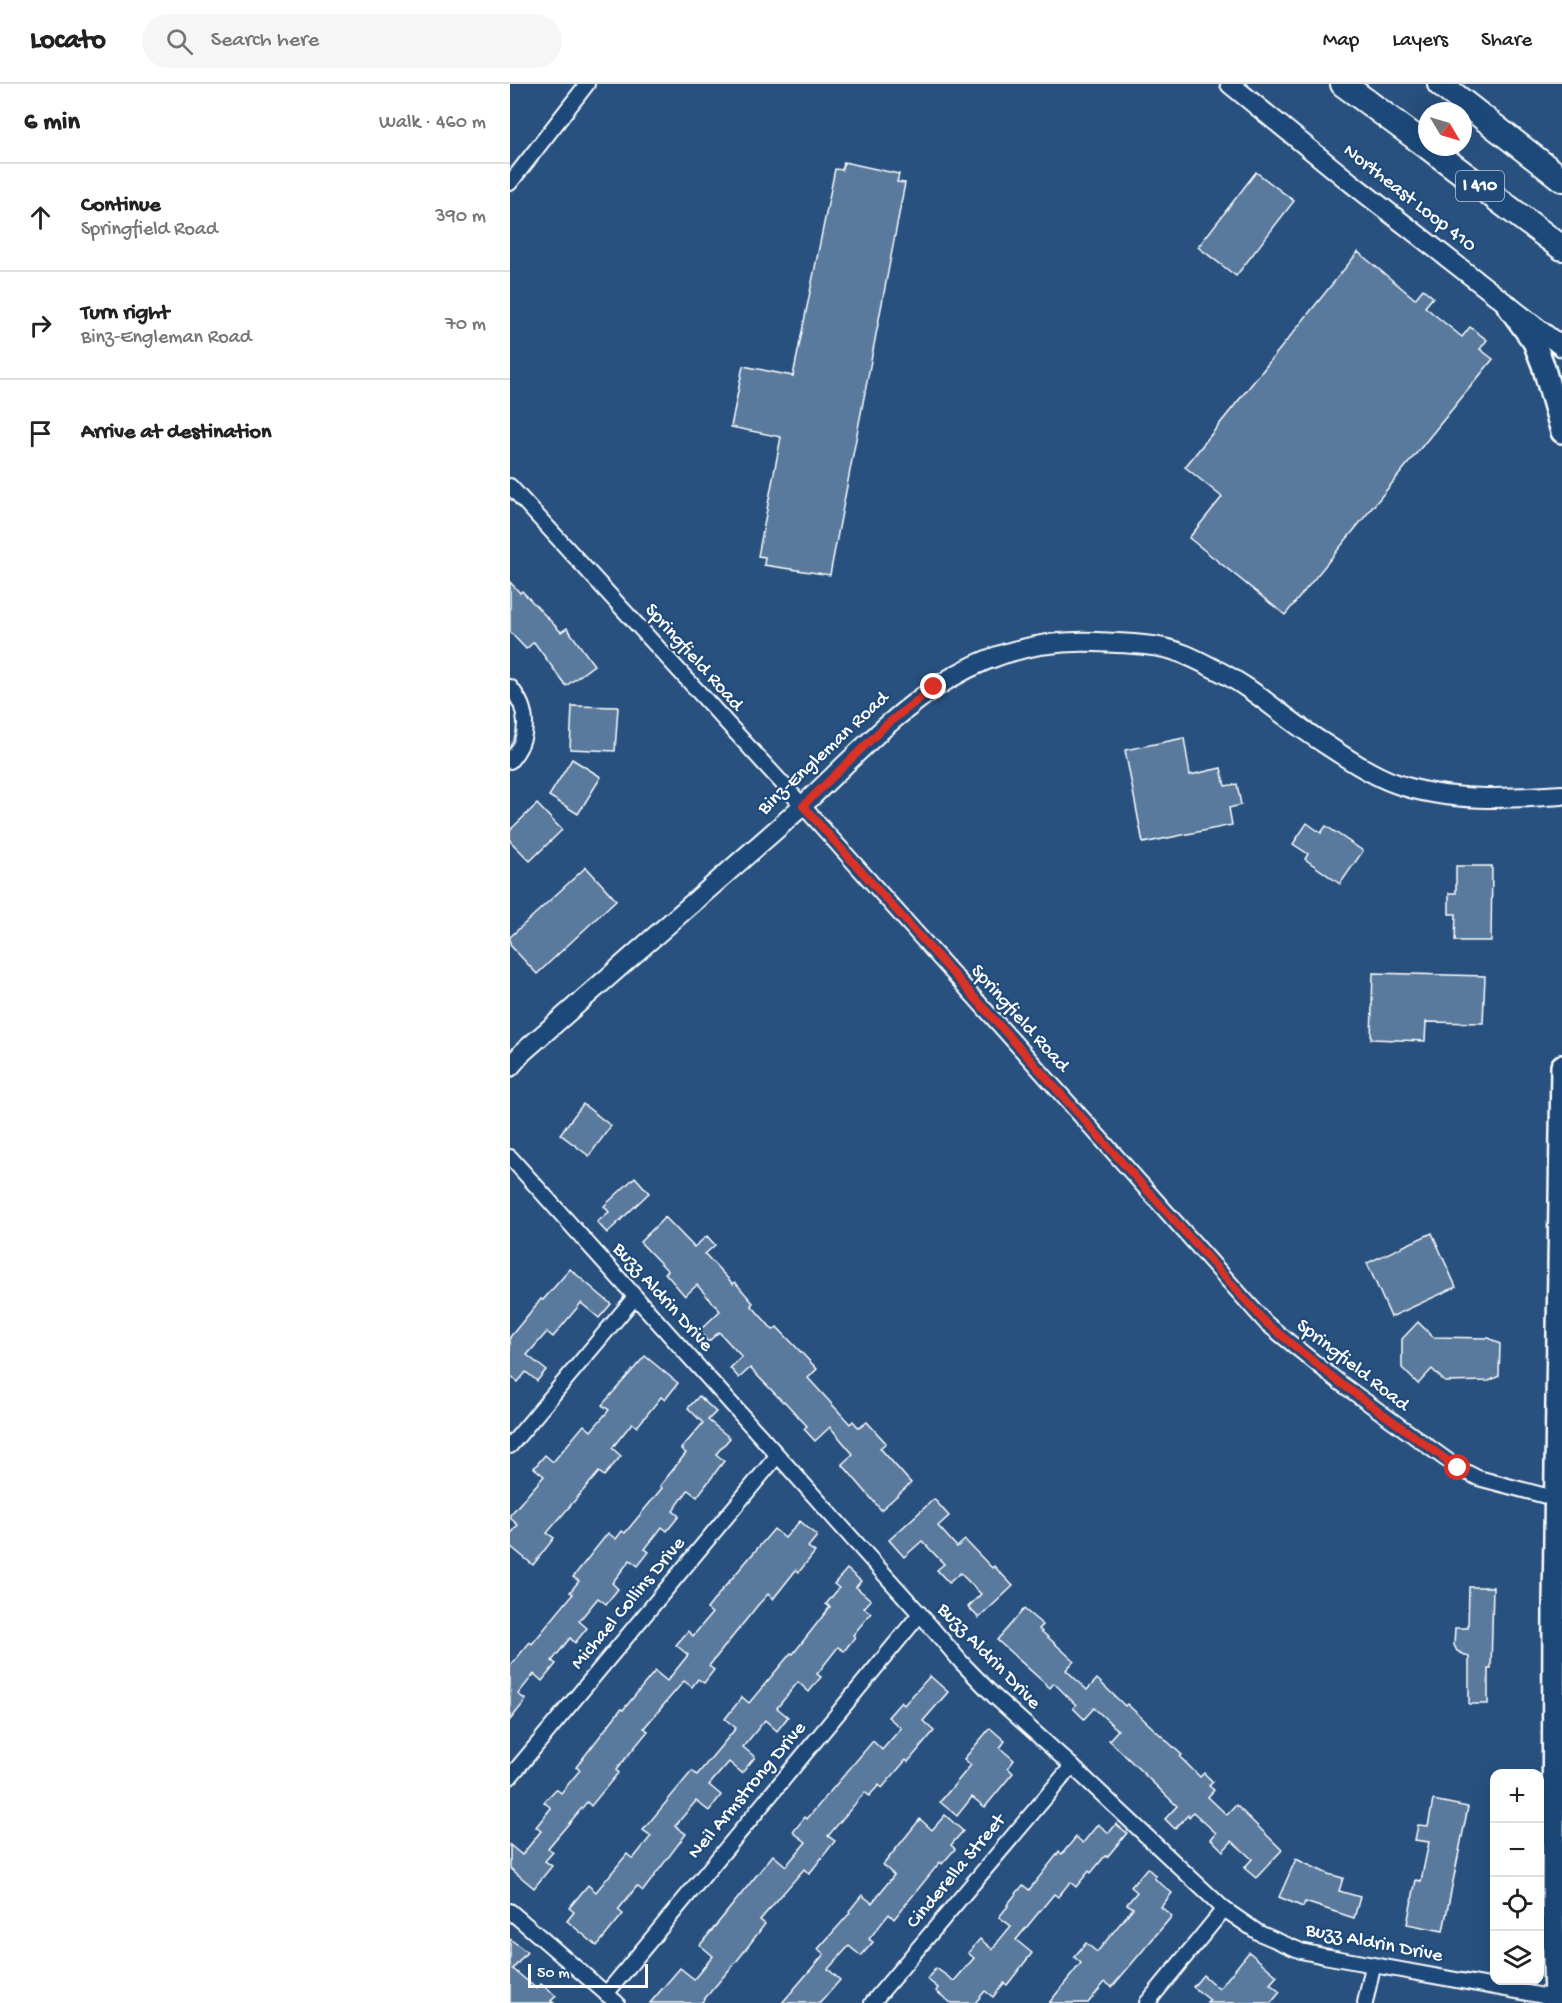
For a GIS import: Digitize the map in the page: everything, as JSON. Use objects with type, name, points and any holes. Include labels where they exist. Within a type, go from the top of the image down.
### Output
[{"type":"highway","name":"I 410","points":[[1343,84],[1418,140]]},
{"type":"highway","name":"I 410","points":[[1440,84],[1562,179]]},
{"type":"highway","name":"I 410","points":[[1440,156],[1562,248]]},
{"type":"main road","points":[[1508,306],[1534,342],[1562,432]]},
{"type":"main road","points":[[1555,2000],[1552,1921],[1554,1602],[1562,1066]]},
{"type":"street","points":[[510,183],[587,84]]},
{"type":"street","name":"Northeast Loop 410","points":[[1230,84],[1350,182],[1562,347]]},
{"type":"street","name":"Springfield Road","points":[[510,486],[803,806],[1266,1323],[1339,1382],[1458,1468],[1478,1479],[1557,1499]]},
{"type":"street","name":"Binz-Engleman Road","points":[[510,1067],[523,1052],[803,806],[906,708],[955,674],[980,661],[1033,646],[1076,641],[1167,648],[1215,669],[1245,686],[1322,743],[1393,783],[1418,790],[1486,799],[1562,795]]},
{"type":"street","points":[[510,687],[518,696],[524,713],[525,726],[523,741],[510,761]]},
{"type":"street","name":"Buzz Aldrin Drive","points":[[510,1157],[970,1672],[1224,1909],[1259,1933],[1280,1943],[1313,1953],[1555,2000]]},
{"type":"street","points":[[510,1446],[635,1297]]},
{"type":"street","name":"Michael Collins Drive","points":[[510,1777],[777,1456]]},
{"type":"street","name":"Neil Armstrong Drive","points":[[611,1998],[920,1614]]},
{"type":"street","name":"Cinderella Street","points":[[872,2003],[1072,1766]]},
{"type":"street","points":[[1147,2003],[1224,1909]]},
{"type":"street","points":[[510,1911],[611,1998]]},
{"type":"street","points":[[1365,2003],[1373,1965]]},
{"type":"building","points":[[844,162],[899,174],[897,182],[905,183],[830,575],[764,565],[765,557],[758,556],[781,437],[731,427],[743,366],[793,376],[835,169],[842,170]]},
{"type":"building","points":[[1256,172],[1294,201],[1236,276],[1198,247]]},
{"type":"building","points":[[1358,252],[1415,299],[1423,289],[1433,297],[1425,307],[1462,337],[1470,327],[1487,340],[1480,349],[1493,359],[1285,615],[1189,538],[1222,497],[1185,467]]},
{"type":"building","points":[[510,582],[520,593],[522,591],[561,632],[567,628],[594,665],[566,686],[534,642],[526,649],[510,632]]},
{"type":"building","points":[[572,706],[618,707],[615,751],[570,749]]},
{"type":"building","points":[[1184,738],[1190,775],[1221,768],[1225,786],[1237,784],[1241,805],[1229,808],[1232,825],[1143,843],[1125,750]]},
{"type":"building","points":[[572,759],[601,777],[578,814],[549,796]]},
{"type":"building","points":[[537,804],[562,830],[530,861],[510,841],[510,830]]},
{"type":"building","points":[[1307,823],[1321,833],[1326,826],[1363,851],[1340,884],[1305,859],[1308,854],[1293,844]]},
{"type":"building","points":[[1456,866],[1492,866],[1491,941],[1455,941],[1456,914],[1449,914],[1449,893],[1456,893]]},
{"type":"building","points":[[586,867],[616,900],[537,974],[510,945],[510,937]]},
{"type":"building","points":[[1373,973],[1485,976],[1483,1023],[1426,1022],[1425,1041],[1371,1039]]},
{"type":"building","points":[[583,1104],[611,1126],[589,1156],[560,1134]]},
{"type":"building","points":[[635,1177],[649,1193],[607,1233],[597,1222],[609,1212],[604,1206]]},
{"type":"building","points":[[665,1217],[694,1247],[707,1236],[715,1245],[705,1254],[733,1284],[735,1282],[773,1330],[777,1327],[817,1369],[808,1378],[850,1424],[853,1421],[859,1428],[867,1422],[886,1443],[880,1448],[911,1483],[881,1510],[842,1464],[853,1454],[830,1427],[815,1441],[804,1429],[807,1426],[750,1368],[739,1378],[730,1368],[742,1357],[719,1332],[708,1342],[699,1331],[720,1311],[697,1285],[685,1296],[665,1273],[668,1271],[640,1242]]},
{"type":"building","points":[[1432,1233],[1456,1287],[1391,1317],[1367,1263]]},
{"type":"building","points":[[570,1269],[611,1304],[599,1318],[581,1303],[553,1337],[547,1332],[527,1355],[546,1370],[537,1381],[526,1372],[518,1382],[510,1375],[510,1337],[541,1299],[543,1300]]},
{"type":"building","points":[[1418,1322],[1433,1337],[1489,1338],[1500,1344],[1499,1376],[1489,1381],[1445,1382],[1432,1369],[1418,1384],[1402,1368],[1402,1339]]},
{"type":"building","points":[[645,1356],[678,1383],[665,1400],[661,1397],[637,1427],[632,1423],[612,1448],[621,1456],[604,1476],[599,1472],[547,1533],[554,1538],[533,1565],[510,1546],[510,1535],[518,1525],[510,1518],[510,1515],[544,1476],[534,1468],[545,1455],[553,1462],[584,1425],[591,1431],[609,1410],[602,1405]]},
{"type":"building","points":[[699,1396],[716,1412],[708,1420],[730,1438],[716,1454],[724,1461],[697,1497],[688,1490],[673,1511],[679,1516],[667,1531],[662,1527],[645,1549],[649,1552],[638,1566],[630,1560],[612,1583],[618,1589],[606,1604],[598,1598],[579,1621],[587,1628],[575,1643],[570,1638],[552,1661],[556,1664],[542,1681],[534,1674],[518,1694],[526,1700],[510,1720],[510,1666],[530,1642],[532,1644],[573,1594],[570,1592],[579,1581],[573,1577],[608,1533],[616,1539],[622,1531],[625,1533],[662,1488],[660,1486],[686,1453],[681,1449],[703,1423],[688,1408]]},
{"type":"building","points":[[934,1499],[949,1516],[938,1526],[957,1547],[965,1540],[1013,1586],[979,1618],[968,1607],[981,1594],[960,1573],[949,1583],[937,1570],[944,1564],[922,1541],[904,1557],[889,1540]]},
{"type":"building","points":[[800,1521],[817,1536],[808,1547],[815,1552],[799,1572],[796,1570],[773,1599],[768,1594],[758,1605],[709,1666],[714,1670],[704,1683],[698,1679],[692,1687],[684,1681],[644,1728],[648,1731],[616,1770],[618,1773],[591,1806],[587,1802],[548,1848],[553,1852],[545,1861],[552,1866],[534,1888],[510,1868],[510,1845],[522,1855],[541,1831],[536,1827],[551,1808],[544,1802],[556,1789],[561,1793],[580,1770],[576,1767],[621,1709],[623,1710],[655,1671],[667,1681],[688,1655],[676,1645],[688,1631],[693,1636],[712,1613],[707,1609],[774,1529],[785,1538]]},
{"type":"building","points":[[847,1569],[861,1581],[856,1587],[871,1600],[864,1608],[871,1613],[853,1635],[855,1637],[844,1651],[838,1647],[817,1674],[821,1677],[809,1692],[798,1682],[777,1708],[788,1717],[777,1731],[765,1720],[743,1747],[755,1757],[742,1773],[729,1762],[709,1785],[721,1795],[709,1811],[696,1801],[675,1826],[686,1834],[643,1891],[637,1886],[618,1910],[623,1914],[597,1946],[567,1921],[574,1912],[569,1908],[588,1885],[596,1892],[627,1854],[633,1859],[651,1836],[643,1830],[692,1771],[697,1775],[736,1728],[725,1719],[742,1697],[749,1703],[791,1653],[793,1654],[830,1607],[826,1604],[839,1588],[834,1584]]},
{"type":"building","points":[[1469,1587],[1493,1587],[1488,1704],[1469,1704],[1469,1657],[1457,1651],[1454,1645],[1455,1628],[1468,1628]]},
{"type":"building","points":[[1024,1609],[1043,1625],[1039,1629],[1074,1661],[1066,1670],[1087,1690],[1097,1679],[1182,1755],[1180,1757],[1200,1777],[1204,1773],[1213,1782],[1209,1786],[1214,1790],[1208,1797],[1227,1815],[1236,1805],[1282,1850],[1256,1878],[1244,1868],[1252,1859],[1232,1841],[1223,1851],[1211,1839],[1216,1833],[1193,1812],[1175,1829],[1165,1819],[1177,1806],[1109,1740],[1118,1730],[1094,1708],[1084,1719],[1073,1708],[1076,1705],[1054,1683],[1050,1688],[997,1640]]},
{"type":"building","points":[[930,1676],[948,1692],[923,1721],[934,1731],[908,1762],[906,1760],[882,1788],[879,1785],[869,1796],[865,1792],[828,1836],[835,1841],[809,1874],[804,1869],[760,1920],[765,1924],[701,2003],[650,2003],[680,1968],[694,1979],[713,1956],[700,1945],[773,1855],[786,1866],[806,1842],[793,1832],[805,1817],[807,1819],[873,1741],[882,1750],[901,1728],[888,1717],[901,1702],[904,1705]]},
{"type":"building","points":[[990,1728],[1005,1741],[1000,1748],[1014,1760],[1008,1768],[1013,1773],[985,1807],[972,1797],[957,1816],[940,1802],[971,1765],[964,1759]]},
{"type":"building","points":[[1433,1800],[1468,1807],[1443,1931],[1407,1924],[1416,1880],[1421,1881],[1429,1842],[1415,1840],[1418,1825],[1428,1826]]},
{"type":"building","points":[[945,1815],[963,1831],[951,1845],[955,1849],[942,1864],[940,1862],[894,1919],[889,1914],[869,1939],[873,1942],[861,1956],[849,1946],[828,1969],[840,1980],[820,2003],[782,2003],[824,1954],[818,1949],[850,1913],[849,1911],[862,1895],[872,1903],[894,1875],[883,1865],[920,1819],[932,1830]]},
{"type":"building","points":[[1098,1824],[1109,1833],[1116,1824],[1127,1833],[1107,1857],[1105,1856],[1091,1873],[1089,1871],[1076,1887],[1070,1882],[1058,1897],[1054,1894],[1016,1940],[1032,1953],[1007,1985],[1004,1983],[993,1997],[985,1991],[975,2003],[951,2003],[936,1991],[938,1988],[927,1979],[936,1968],[954,1981],[974,1958],[968,1953],[980,1939],[992,1949],[1011,1926],[999,1917],[1023,1885],[1029,1890],[1059,1852],[1062,1854],[1076,1837],[1083,1843]]},
{"type":"building","points":[[1296,1859],[1328,1874],[1343,1878],[1339,1891],[1360,1897],[1354,1918],[1305,1902],[1303,1907],[1279,1897]]},
{"type":"building","points":[[1147,1868],[1156,1876],[1154,1878],[1172,1893],[1161,1907],[1172,1916],[1112,1987],[1105,1982],[1088,2003],[1049,2003],[1081,1963],[1074,1957],[1086,1943],[1097,1952],[1133,1908],[1127,1904],[1137,1892],[1131,1887]]},
{"type":"building","points":[[510,1939],[527,1952],[513,1969],[537,1989],[541,1984],[556,1996],[551,2001],[554,2003],[510,2003]]},
{"type":"building","points":[[1249,1952],[1277,1976],[1270,1984],[1280,1992],[1271,2003],[1207,2003],[1210,2000],[1193,1987],[1203,1975],[1219,1989]]},
{"type":"route","points":[[934,687],[886,725],[803,806],[1266,1323],[1339,1382],[1458,1468]]}]
